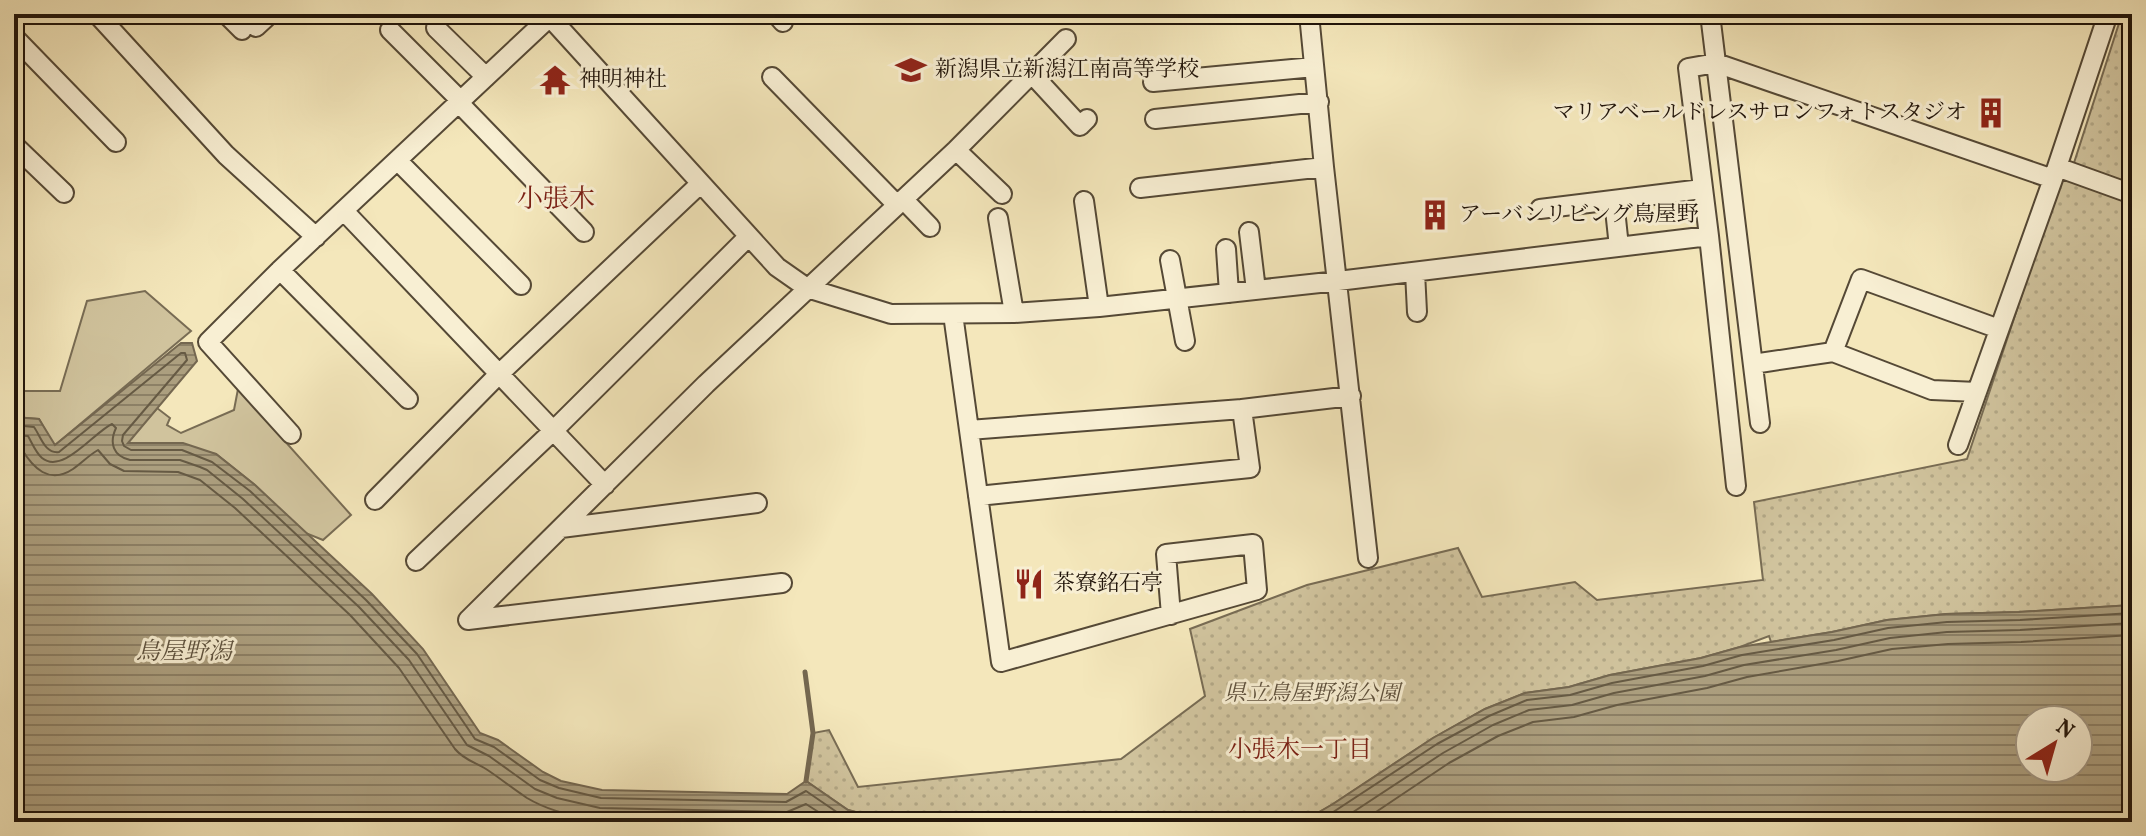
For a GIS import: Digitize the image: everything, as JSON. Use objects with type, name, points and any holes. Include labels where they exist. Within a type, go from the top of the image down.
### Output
[{"type":"street","points":[[97,14],[226,155],[316,237]]},
{"type":"street","points":[[226,14],[256,24]]},
{"type":"street","points":[[1309,14],[1368,558]]},
{"type":"street","points":[[1958,445],[2108,14]]},
{"type":"street","points":[[291,434],[208,342],[550,15],[777,267],[807,288],[891,314],[1014,313],[1099,307],[1709,236]]},
{"type":"street","points":[[1711,22],[1760,423]]},
{"type":"street","points":[[436,28],[486,77]]},
{"type":"street","points":[[390,30],[584,232]]},
{"type":"street","points":[[14,37],[116,142]]},
{"type":"street","points":[[782,583],[468,620],[807,288],[956,150],[1066,39]]},
{"type":"street","points":[[1736,486],[1688,68],[1716,63],[2055,173],[2132,194]]},
{"type":"street","points":[[1153,82],[1314,67]]},
{"type":"street","points":[[1032,74],[1080,126],[1087,119]]},
{"type":"street","points":[[772,77],[900,202],[930,227]]},
{"type":"street","points":[[1155,119],[1319,102]]},
{"type":"street","points":[[14,145],[64,193]]},
{"type":"street","points":[[956,150],[1002,194]]},
{"type":"street","points":[[398,161],[521,285]]},
{"type":"street","points":[[1140,188],[1324,167]]},
{"type":"street","points":[[375,500],[499,374],[700,184]]},
{"type":"street","points":[[1540,209],[1702,189]]},
{"type":"street","points":[[1614,200],[1619,247]]},
{"type":"street","points":[[1084,201],[1099,307]]},
{"type":"street","points":[[344,211],[605,485]]},
{"type":"street","points":[[998,218],[1014,313]]},
{"type":"street","points":[[1249,232],[1256,290]]},
{"type":"street","points":[[416,561],[553,431],[749,236]]},
{"type":"street","points":[[1226,249],[1229,293]]},
{"type":"street","points":[[1170,260],[1185,341]]},
{"type":"street","points":[[280,270],[408,399]]},
{"type":"street","points":[[1415,272],[1417,312]]},
{"type":"street","points":[[1833,352],[1861,279],[1999,329]]},
{"type":"street","points":[[953,314],[1001,662],[1171,615],[1257,590],[1253,544],[1166,554],[1171,615]]},
{"type":"street","points":[[1753,364],[1833,352],[1932,390],[1977,392]]},
{"type":"street","points":[[969,430],[1242,409],[1351,396]]},
{"type":"street","points":[[978,496],[1250,468],[1242,409]]},
{"type":"street","points":[[561,528],[757,503]]},
{"type":"green space","name":"県立鳥屋野潟公園","points":[[2122,14],[2132,14],[2132,605],[1946,614],[1887,620],[1771,642],[1769,636],[1701,658],[1610,675],[1569,687],[1525,693],[1485,709],[1433,738],[1302,822],[893,822],[848,810],[806,781],[813,733],[829,730],[858,787],[1121,759],[1205,696],[1190,629],[1307,585],[1458,548],[1482,597],[1575,582],[1597,600],[1763,580],[1754,502],[1967,459],[2060,181],[2073,166]]},
{"type":"green space","points":[[145,291],[191,331],[54,446],[39,419],[14,417],[14,391],[60,391],[87,301]]},
{"type":"green space","points":[[238,389],[351,515],[323,540],[303,532],[255,485],[216,454],[127,443],[157,408],[170,418],[167,425],[181,433],[234,410]]},
{"type":"water","name":"鳥屋野潟","points":[[181,343],[192,343],[197,361],[128,443],[183,443],[216,454],[255,485],[372,594],[423,649],[480,733],[498,740],[561,781],[602,790],[787,794],[806,781],[848,810],[893,822],[14,822],[14,417],[39,419],[55,445]]},
{"type":"water","points":[[2132,605],[2132,822],[1302,822],[1433,738],[1485,709],[1525,693],[1569,687],[1740,647],[1887,620]]},
{"type":"waterway","points":[[805,672],[813,733],[806,781]]},
{"type":"place","name":"新潟県立新潟江南高等学校","points":[[911,70]]},
{"type":"place","name":"神明神社","points":[[555,80]]},
{"type":"place","name":"マリアベールドレスサロンフォトスタジオ","points":[[1991,113]]},
{"type":"place","name":"アーバンリビング鳥屋野","points":[[1435,215]]},
{"type":"place","name":"茶寮銘石亭","points":[[1029,584]]},
{"type":"district","name":"小張木","points":[[556,200]]},
{"type":"district","name":"小張木一丁目","points":[[1300,751]]}]
